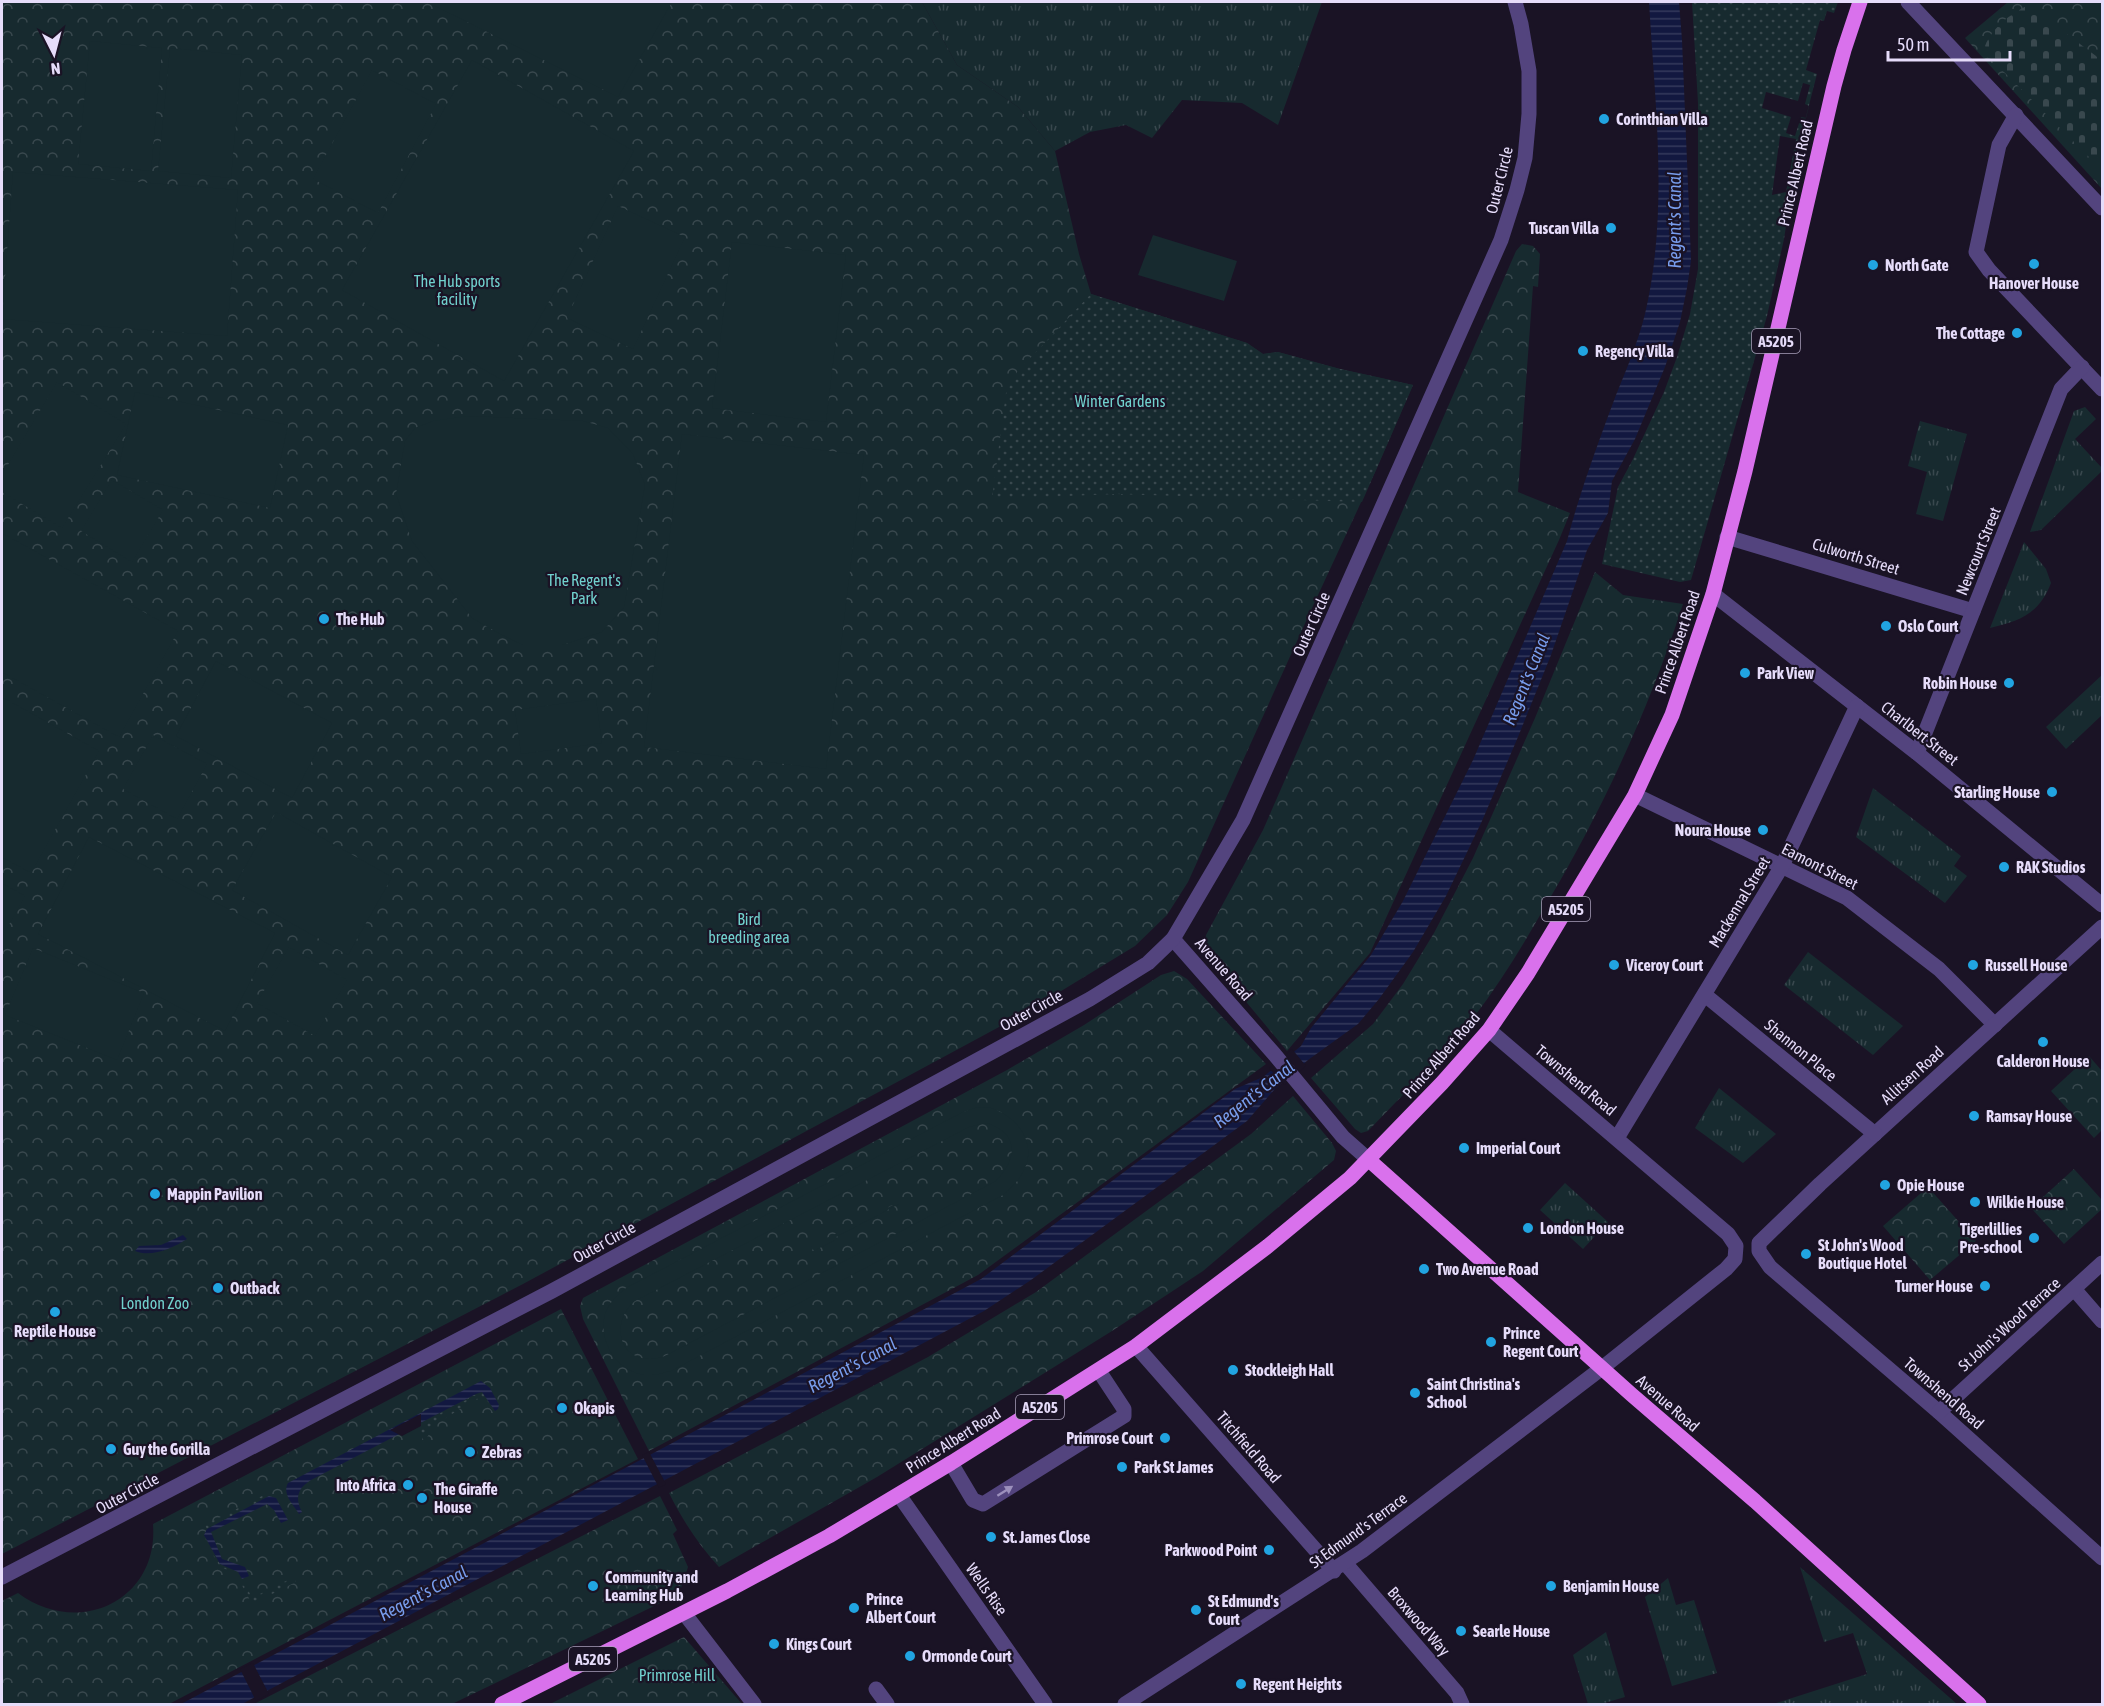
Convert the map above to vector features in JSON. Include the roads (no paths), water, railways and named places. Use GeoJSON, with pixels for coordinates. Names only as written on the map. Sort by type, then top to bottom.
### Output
{"type":"FeatureCollection","features":[{"type":"Feature","properties":{"kind":"main road","name":"Prince Albert Road"},"geometry":{"type":"LineString","coordinates":[[502,1704],[789,1559],[899,1495],[1136,1346],[1268,1246],[1369,1160],[1489,1030],[1528,973],[1635,795],[1672,715],[1713,594],[1745,471],[1834,86],[1860,2]]}},
{"type":"Feature","properties":{"kind":"main road","name":"Avenue Road"},"geometry":{"type":"LineString","coordinates":[[1369,1160],[1763,1508],[1979,1704]]}},
{"type":"Feature","properties":{"kind":"street","name":"Outer Circle"},"geometry":{"type":"LineString","coordinates":[[2,1577],[564,1285],[1090,999],[1148,963],[1173,939],[1243,820],[1451,356],[1508,222],[1525,158],[1529,114],[1529,71],[1515,2]]}},
{"type":"Feature","properties":{"kind":"street"},"geometry":{"type":"LineString","coordinates":[[1908,2],[2103,208]]}},
{"type":"Feature","properties":{"kind":"street"},"geometry":{"type":"LineString","coordinates":[[2016,115],[1999,145],[1976,252],[1989,270],[2092,378]]}},
{"type":"Feature","properties":{"kind":"street","name":"Newcourt Street"},"geometry":{"type":"LineString","coordinates":[[1917,753],[2061,389],[2092,378]]}},
{"type":"Feature","properties":{"kind":"street","name":"Culworth Street"},"geometry":{"type":"LineString","coordinates":[[1727,537],[1973,611]]}},
{"type":"Feature","properties":{"kind":"street","name":"Charlbert Street"},"geometry":{"type":"LineString","coordinates":[[1713,594],[1917,753],[2103,905]]}},
{"type":"Feature","properties":{"kind":"street","name":"Mackennal Street"},"geometry":{"type":"LineString","coordinates":[[1617,1138],[1782,866],[1857,706]]}},
{"type":"Feature","properties":{"kind":"street","name":"Eamont Street"},"geometry":{"type":"LineString","coordinates":[[1635,795],[1847,898],[1939,969],[1995,1024]]}},
{"type":"Feature","properties":{"kind":"street","name":"Allitsen Road"},"geometry":{"type":"LineString","coordinates":[[1762,1257],[1759,1244],[1763,1238],[2103,927]]}},
{"type":"Feature","properties":{"kind":"street","name":"Avenue Road"},"geometry":{"type":"LineString","coordinates":[[1173,939],[1344,1138],[1369,1160]]}},
{"type":"Feature","properties":{"kind":"street","name":"Shannon Place"},"geometry":{"type":"LineString","coordinates":[[1705,995],[1875,1134]]}},
{"type":"Feature","properties":{"kind":"street","name":"Townshend Road"},"geometry":{"type":"LineString","coordinates":[[1489,1030],[1731,1236],[1736,1246],[1735,1258],[1731,1264],[1602,1368]]}},
{"type":"Feature","properties":{"kind":"street","name":"Townshend Road"},"geometry":{"type":"LineString","coordinates":[[1762,1257],[1770,1267],[1939,1412],[2103,1558]]}},
{"type":"Feature","properties":{"kind":"street","name":"St John's Wood Terrace"},"geometry":{"type":"LineString","coordinates":[[1939,1412],[2103,1263]]}},
{"type":"Feature","properties":{"kind":"street"},"geometry":{"type":"LineString","coordinates":[[2074,1290],[2103,1321]]}},
{"type":"Feature","properties":{"kind":"street","name":"Titchfield Road"},"geometry":{"type":"LineString","coordinates":[[1136,1346],[1340,1567]]}},
{"type":"Feature","properties":{"kind":"street","name":"St Edmund's Terrace"},"geometry":{"type":"LineString","coordinates":[[1125,1704],[1340,1567],[1602,1368]]}},
{"type":"Feature","properties":{"kind":"street"},"geometry":{"type":"LineString","coordinates":[[951,1463],[973,1500],[983,1504],[1124,1416],[1124,1409],[1099,1371]]}},
{"type":"Feature","properties":{"kind":"street","name":"Wells Rise"},"geometry":{"type":"LineString","coordinates":[[899,1495],[1045,1704]]}},
{"type":"Feature","properties":{"kind":"street","name":"Broxwood Way"},"geometry":{"type":"LineString","coordinates":[[1340,1567],[1457,1693],[1462,1704]]}},
{"type":"Feature","properties":{"kind":"street"},"geometry":{"type":"LineString","coordinates":[[684,1613],[754,1704]]}},
{"type":"Feature","properties":{"kind":"street"},"geometry":{"type":"LineString","coordinates":[[876,1689],[887,1704]]}},
{"type":"Feature","properties":{"kind":"water","name":"Regent's Canal"},"geometry":{"type":"Polygon","coordinates":[[[1649,2],[1679,2],[1691,261],[1680,322],[1665,367],[1635,439],[1612,481],[1608,513],[1587,550],[1551,655],[1482,821],[1446,896],[1413,952],[1358,1024],[1308,1060],[1274,1090],[1247,1121],[1031,1280],[984,1311],[242,1704],[181,1704],[981,1279],[1235,1089],[1263,1077],[1301,1046],[1311,1028],[1371,955],[1403,901],[1473,760],[1567,541],[1590,467],[1639,335],[1645,314],[1657,237],[1657,119],[1649,2]]]}},
{"type":"Feature","properties":{"kind":"water"},"geometry":{"type":"Polygon","coordinates":[[[183,1235],[187,1239],[162,1251],[141,1253],[135,1251],[139,1246],[161,1245],[183,1235]]]}},
{"type":"Feature","properties":{"kind":"water"},"geometry":{"type":"Polygon","coordinates":[[[481,1381],[490,1388],[499,1405],[495,1411],[482,1392],[476,1394],[311,1480],[300,1490],[298,1502],[302,1512],[299,1514],[291,1503],[286,1491],[288,1483],[481,1381]]]}},
{"type":"Feature","properties":{"kind":"water"},"geometry":{"type":"Polygon","coordinates":[[[269,1496],[276,1498],[288,1520],[281,1523],[274,1510],[267,1504],[211,1532],[222,1559],[245,1567],[249,1576],[242,1579],[238,1572],[220,1564],[204,1535],[207,1529],[269,1496]]]}},
{"type":"Feature","properties":{"kind":"place","name":"Corinthian Villa"},"geometry":{"type":"Point","coordinates":[1604,119]}},
{"type":"Feature","properties":{"kind":"place","name":"Tuscan Villa"},"geometry":{"type":"Point","coordinates":[1611,228]}},
{"type":"Feature","properties":{"kind":"place","name":"Hanover House"},"geometry":{"type":"Point","coordinates":[2034,264]}},
{"type":"Feature","properties":{"kind":"place","name":"North Gate"},"geometry":{"type":"Point","coordinates":[1873,265]}},
{"type":"Feature","properties":{"kind":"place","name":"The Cottage"},"geometry":{"type":"Point","coordinates":[2017,333]}},
{"type":"Feature","properties":{"kind":"place","name":"Regency Villa"},"geometry":{"type":"Point","coordinates":[1583,351]}},
{"type":"Feature","properties":{"kind":"place","name":"The Hub"},"geometry":{"type":"Point","coordinates":[324,619]}},
{"type":"Feature","properties":{"kind":"place","name":"Oslo Court"},"geometry":{"type":"Point","coordinates":[1886,626]}},
{"type":"Feature","properties":{"kind":"place","name":"Park View"},"geometry":{"type":"Point","coordinates":[1745,673]}},
{"type":"Feature","properties":{"kind":"place","name":"Robin House"},"geometry":{"type":"Point","coordinates":[2009,683]}},
{"type":"Feature","properties":{"kind":"place","name":"Starling House"},"geometry":{"type":"Point","coordinates":[2052,792]}},
{"type":"Feature","properties":{"kind":"place","name":"Noura House"},"geometry":{"type":"Point","coordinates":[1763,830]}},
{"type":"Feature","properties":{"kind":"place","name":"RAK Studios"},"geometry":{"type":"Point","coordinates":[2004,867]}},
{"type":"Feature","properties":{"kind":"place","name":"Viceroy Court"},"geometry":{"type":"Point","coordinates":[1614,965]}},
{"type":"Feature","properties":{"kind":"place","name":"Russell House"},"geometry":{"type":"Point","coordinates":[1973,965]}},
{"type":"Feature","properties":{"kind":"place","name":"Calderon House"},"geometry":{"type":"Point","coordinates":[2043,1042]}},
{"type":"Feature","properties":{"kind":"place","name":"Ramsay House"},"geometry":{"type":"Point","coordinates":[1974,1116]}},
{"type":"Feature","properties":{"kind":"place","name":"Imperial Court"},"geometry":{"type":"Point","coordinates":[1464,1148]}},
{"type":"Feature","properties":{"kind":"place","name":"Opie House"},"geometry":{"type":"Point","coordinates":[1885,1185]}},
{"type":"Feature","properties":{"kind":"place","name":"Mappin Pavilion"},"geometry":{"type":"Point","coordinates":[155,1194]}},
{"type":"Feature","properties":{"kind":"place","name":"Wilkie House"},"geometry":{"type":"Point","coordinates":[1975,1202]}},
{"type":"Feature","properties":{"kind":"place","name":"London House"},"geometry":{"type":"Point","coordinates":[1528,1228]}},
{"type":"Feature","properties":{"kind":"place","name":"Tigerlillies Pre-school"},"geometry":{"type":"Point","coordinates":[2034,1238]}},
{"type":"Feature","properties":{"kind":"place","name":"St John's Wood Boutique Hotel"},"geometry":{"type":"Point","coordinates":[1806,1254]}},
{"type":"Feature","properties":{"kind":"place","name":"Two Avenue Road"},"geometry":{"type":"Point","coordinates":[1424,1269]}},
{"type":"Feature","properties":{"kind":"place","name":"Turner House"},"geometry":{"type":"Point","coordinates":[1985,1286]}},
{"type":"Feature","properties":{"kind":"place","name":"Outback"},"geometry":{"type":"Point","coordinates":[218,1288]}},
{"type":"Feature","properties":{"kind":"place","name":"Reptile House"},"geometry":{"type":"Point","coordinates":[55,1312]}},
{"type":"Feature","properties":{"kind":"place","name":"Prince Regent Court"},"geometry":{"type":"Point","coordinates":[1491,1342]}},
{"type":"Feature","properties":{"kind":"place","name":"Stockleigh Hall"},"geometry":{"type":"Point","coordinates":[1233,1370]}},
{"type":"Feature","properties":{"kind":"place","name":"Saint Christina's School"},"geometry":{"type":"Point","coordinates":[1415,1393]}},
{"type":"Feature","properties":{"kind":"place","name":"Okapis"},"geometry":{"type":"Point","coordinates":[562,1408]}},
{"type":"Feature","properties":{"kind":"place","name":"Primrose Court"},"geometry":{"type":"Point","coordinates":[1165,1438]}},
{"type":"Feature","properties":{"kind":"place","name":"Guy the Gorilla"},"geometry":{"type":"Point","coordinates":[111,1449]}},
{"type":"Feature","properties":{"kind":"place","name":"Zebras"},"geometry":{"type":"Point","coordinates":[470,1452]}},
{"type":"Feature","properties":{"kind":"place","name":"Park St James"},"geometry":{"type":"Point","coordinates":[1122,1467]}},
{"type":"Feature","properties":{"kind":"place","name":"Into Africa"},"geometry":{"type":"Point","coordinates":[408,1485]}},
{"type":"Feature","properties":{"kind":"place","name":"The Giraffe House"},"geometry":{"type":"Point","coordinates":[422,1498]}},
{"type":"Feature","properties":{"kind":"place","name":"St. James Close"},"geometry":{"type":"Point","coordinates":[991,1537]}},
{"type":"Feature","properties":{"kind":"place","name":"Parkwood Point"},"geometry":{"type":"Point","coordinates":[1269,1550]}},
{"type":"Feature","properties":{"kind":"place","name":"Community and Learning Hub"},"geometry":{"type":"Point","coordinates":[593,1586]}},
{"type":"Feature","properties":{"kind":"place","name":"Benjamin House"},"geometry":{"type":"Point","coordinates":[1551,1586]}},
{"type":"Feature","properties":{"kind":"place","name":"Prince Albert Court"},"geometry":{"type":"Point","coordinates":[854,1608]}},
{"type":"Feature","properties":{"kind":"place","name":"St Edmund's Court"},"geometry":{"type":"Point","coordinates":[1196,1610]}},
{"type":"Feature","properties":{"kind":"place","name":"Searle House"},"geometry":{"type":"Point","coordinates":[1461,1631]}},
{"type":"Feature","properties":{"kind":"place","name":"Kings Court"},"geometry":{"type":"Point","coordinates":[774,1644]}},
{"type":"Feature","properties":{"kind":"place","name":"Ormonde Court"},"geometry":{"type":"Point","coordinates":[910,1656]}},
{"type":"Feature","properties":{"kind":"place","name":"Regent Heights"},"geometry":{"type":"Point","coordinates":[1241,1684]}},
{"type":"Feature","properties":{"kind":"park label","name":"The Hub sports facility"},"geometry":{"type":"Point","coordinates":[457,290]}},
{"type":"Feature","properties":{"kind":"park label","name":"Winter Gardens"},"geometry":{"type":"Point","coordinates":[1120,401]}},
{"type":"Feature","properties":{"kind":"park label","name":"The Regent's Park"},"geometry":{"type":"Point","coordinates":[584,589]}},
{"type":"Feature","properties":{"kind":"park label","name":"Bird breeding area"},"geometry":{"type":"Point","coordinates":[749,928]}},
{"type":"Feature","properties":{"kind":"park label","name":"London Zoo"},"geometry":{"type":"Point","coordinates":[155,1303]}},
{"type":"Feature","properties":{"kind":"park label","name":"Primrose Hill"},"geometry":{"type":"Point","coordinates":[677,1675]}}]}
